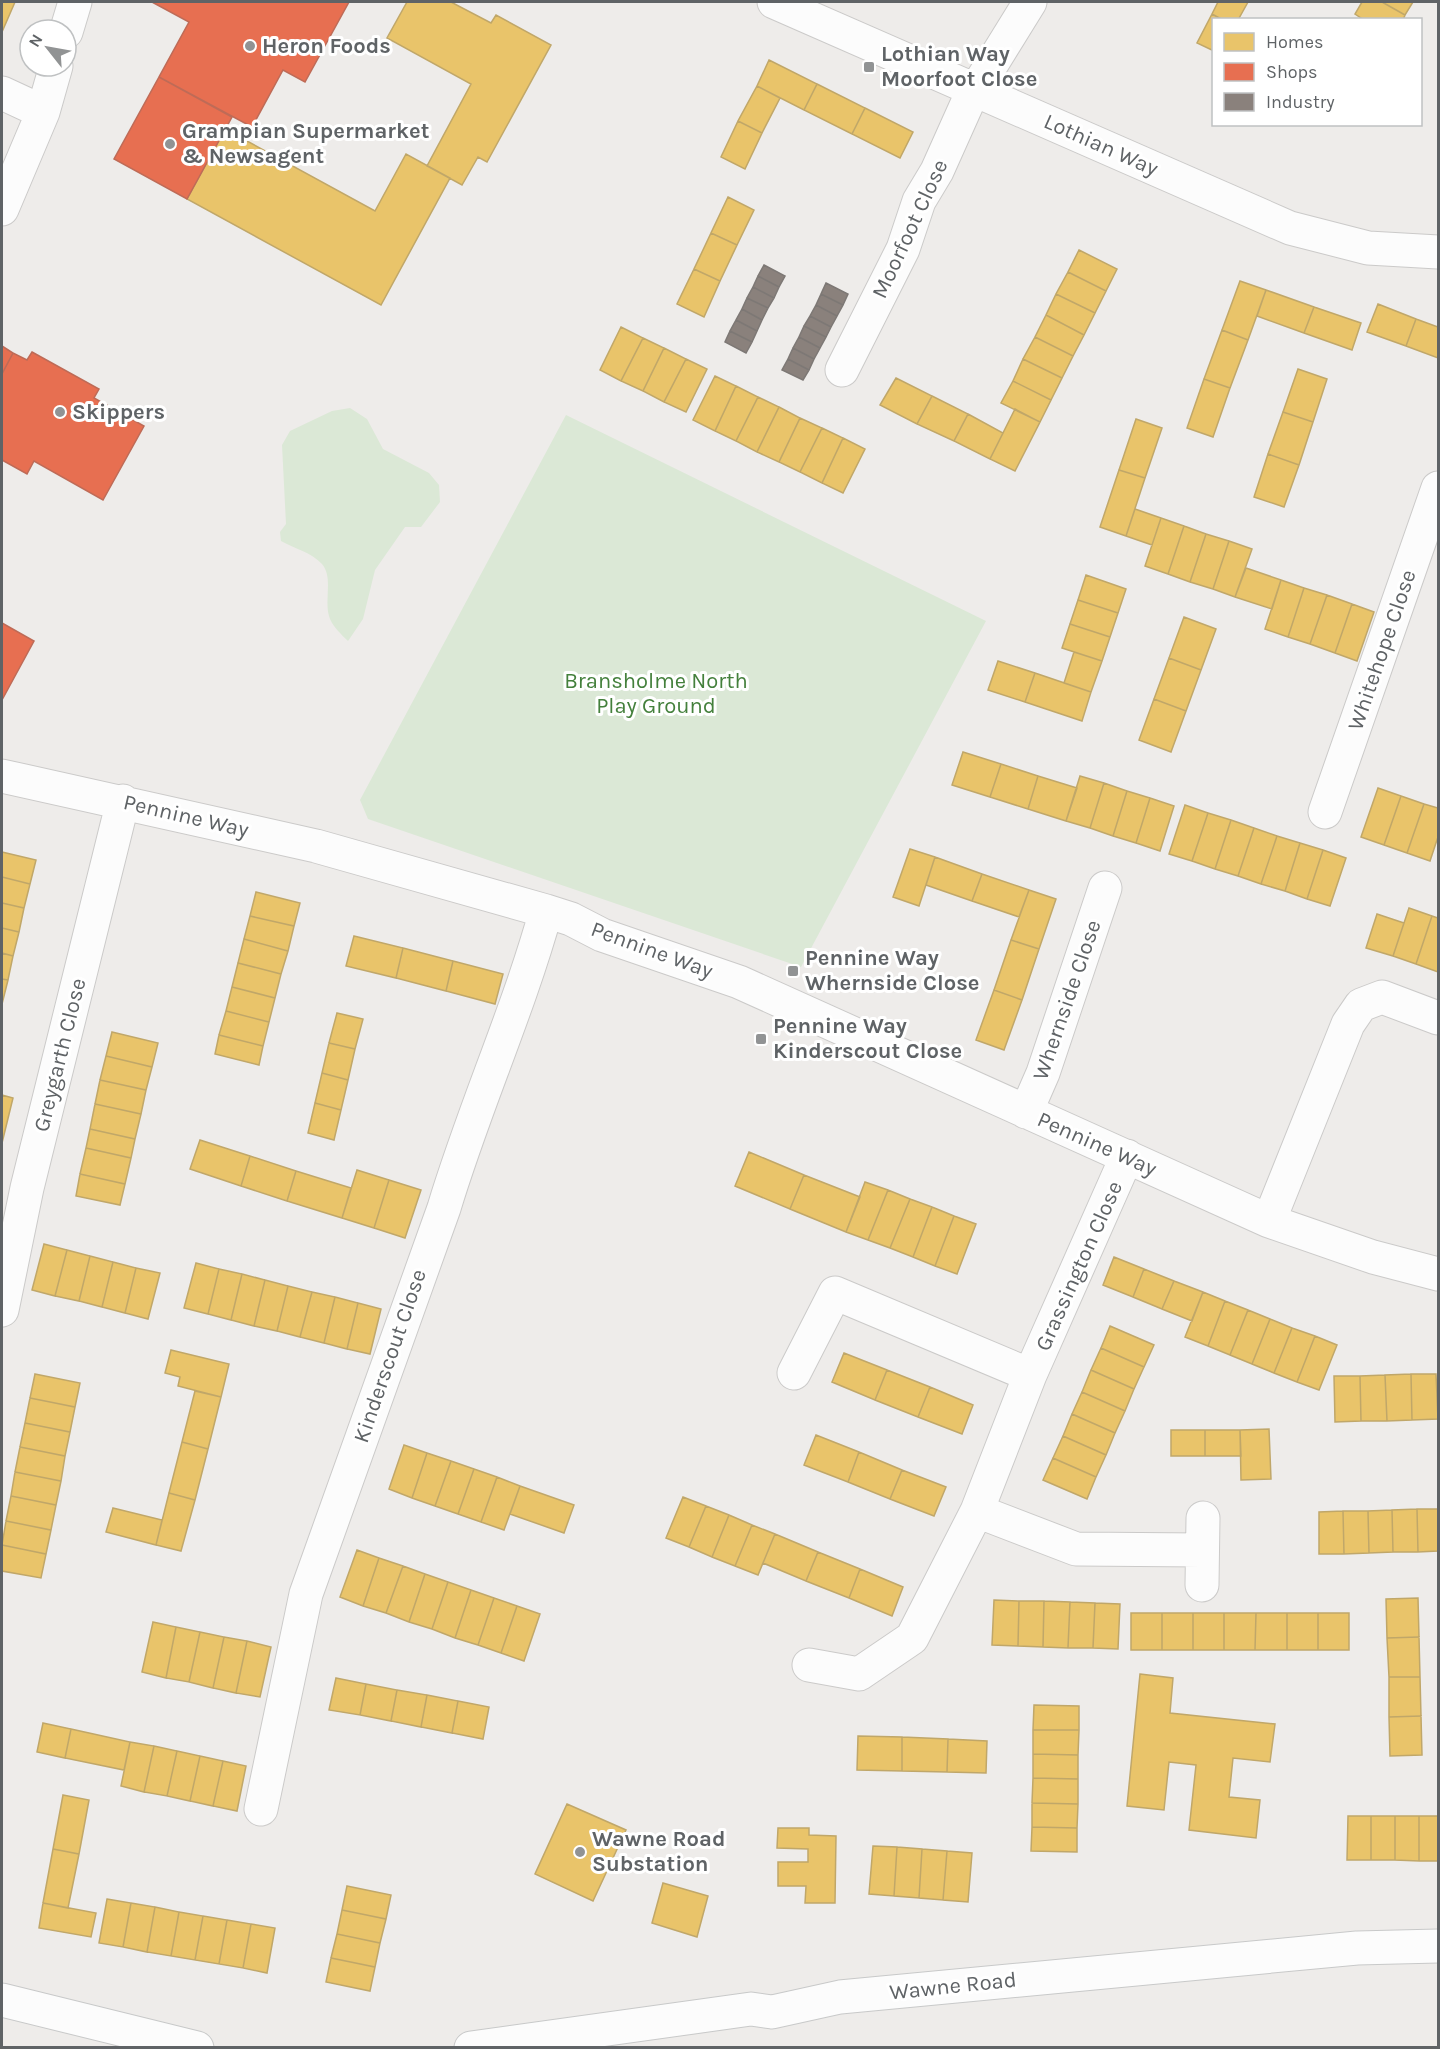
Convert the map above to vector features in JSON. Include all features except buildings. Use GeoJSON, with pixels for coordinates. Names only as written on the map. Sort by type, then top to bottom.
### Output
{"type":"FeatureCollection","features":[{"type":"Feature","properties":{"kind":"street"},"geometry":{"type":"LineString","coordinates":[[70,18],[75,2]]}},
{"type":"Feature","properties":{"kind":"street","name":"Lothian Way"},"geometry":{"type":"LineString","coordinates":[[774,2],[978,89],[1290,228],[1368,248],[1438,252]]}},
{"type":"Feature","properties":{"kind":"street","name":"Moorfoot Close"},"geometry":{"type":"LineString","coordinates":[[842,370],[903,249],[919,201],[937,171],[968,104],[1030,2]]}},
{"type":"Feature","properties":{"kind":"street"},"geometry":{"type":"LineString","coordinates":[[2,208],[43,112],[53,78]]}},
{"type":"Feature","properties":{"kind":"street"},"geometry":{"type":"LineString","coordinates":[[2,93],[43,112]]}},
{"type":"Feature","properties":{"kind":"street","name":"Whitehope Close"},"geometry":{"type":"LineString","coordinates":[[1325,812],[1438,488]]}},
{"type":"Feature","properties":{"kind":"street","name":"Pennine Way"},"geometry":{"type":"LineString","coordinates":[[2,776],[123,801],[334,851],[546,910],[571,919],[602,935],[739,982],[890,1048],[1269,1221],[1373,1257],[1438,1274]]}},
{"type":"Feature","properties":{"kind":"street","name":"Greygarth Close"},"geometry":{"type":"LineString","coordinates":[[2,1310],[27,1188],[123,801]]}},
{"type":"Feature","properties":{"kind":"street","name":"Whernside Close"},"geometry":{"type":"LineString","coordinates":[[1026,1112],[1043,1073],[1105,888]]}},
{"type":"Feature","properties":{"kind":"street","name":"Kinderscout Close"},"geometry":{"type":"LineString","coordinates":[[261,1809],[306,1594],[444,1208],[457,1164],[534,954],[546,910]]}},
{"type":"Feature","properties":{"kind":"street"},"geometry":{"type":"LineString","coordinates":[[1269,1221],[1348,1024],[1361,1005],[1382,997],[1438,1018]]}},
{"type":"Feature","properties":{"kind":"street","name":"Grassington Close"},"geometry":{"type":"LineString","coordinates":[[809,1665],[859,1674],[912,1638],[977,1511],[1030,1375],[1126,1156]]}},
{"type":"Feature","properties":{"kind":"street","name":"Grassington Close"},"geometry":{"type":"LineString","coordinates":[[794,1373],[835,1293],[1030,1375]]}},
{"type":"Feature","properties":{"kind":"street"},"geometry":{"type":"LineString","coordinates":[[977,1511],[1076,1549],[1202,1550]]}},
{"type":"Feature","properties":{"kind":"street"},"geometry":{"type":"LineString","coordinates":[[1202,1585],[1203,1518]]}},
{"type":"Feature","properties":{"kind":"street","name":"Wawne Road"},"geometry":{"type":"LineString","coordinates":[[471,2048],[751,2009],[772,2012],[840,1997],[1357,1948],[1438,1946]]}},
{"type":"Feature","properties":{"kind":"street"},"geometry":{"type":"LineString","coordinates":[[2,2000],[197,2048]]}},
{"type":"Feature","properties":{"kind":"green space"},"geometry":{"type":"Polygon","coordinates":[[[350,408],[367,419],[383,449],[429,473],[439,485],[440,502],[421,527],[405,527],[375,570],[363,619],[348,641],[330,619],[327,605],[326,570],[318,560],[281,541],[280,532],[286,524],[282,445],[290,431],[332,411],[350,408]]]}},
{"type":"Feature","properties":{"kind":"green space","name":"Bransholme North Play Ground"},"geometry":{"type":"Polygon","coordinates":[[[566,415],[986,621],[801,967],[368,819],[360,800],[566,415]]]}},
{"type":"Feature","properties":{"kind":"place","name":"Heron Foods"},"geometry":{"type":"Point","coordinates":[250,46]}},
{"type":"Feature","properties":{"kind":"place","name":"Lothian Way Moorfoot Close"},"geometry":{"type":"Point","coordinates":[869,67]}},
{"type":"Feature","properties":{"kind":"place","name":"Grampian Supermarket & Newsagent"},"geometry":{"type":"Point","coordinates":[170,144]}},
{"type":"Feature","properties":{"kind":"place","name":"Skippers"},"geometry":{"type":"Point","coordinates":[60,412]}},
{"type":"Feature","properties":{"kind":"place","name":"Pennine Way Whernside Close"},"geometry":{"type":"Point","coordinates":[793,971]}},
{"type":"Feature","properties":{"kind":"place","name":"Pennine Way Kinderscout Close"},"geometry":{"type":"Point","coordinates":[761,1039]}},
{"type":"Feature","properties":{"kind":"place","name":"Wawne Road Substation"},"geometry":{"type":"Point","coordinates":[580,1852]}}]}
